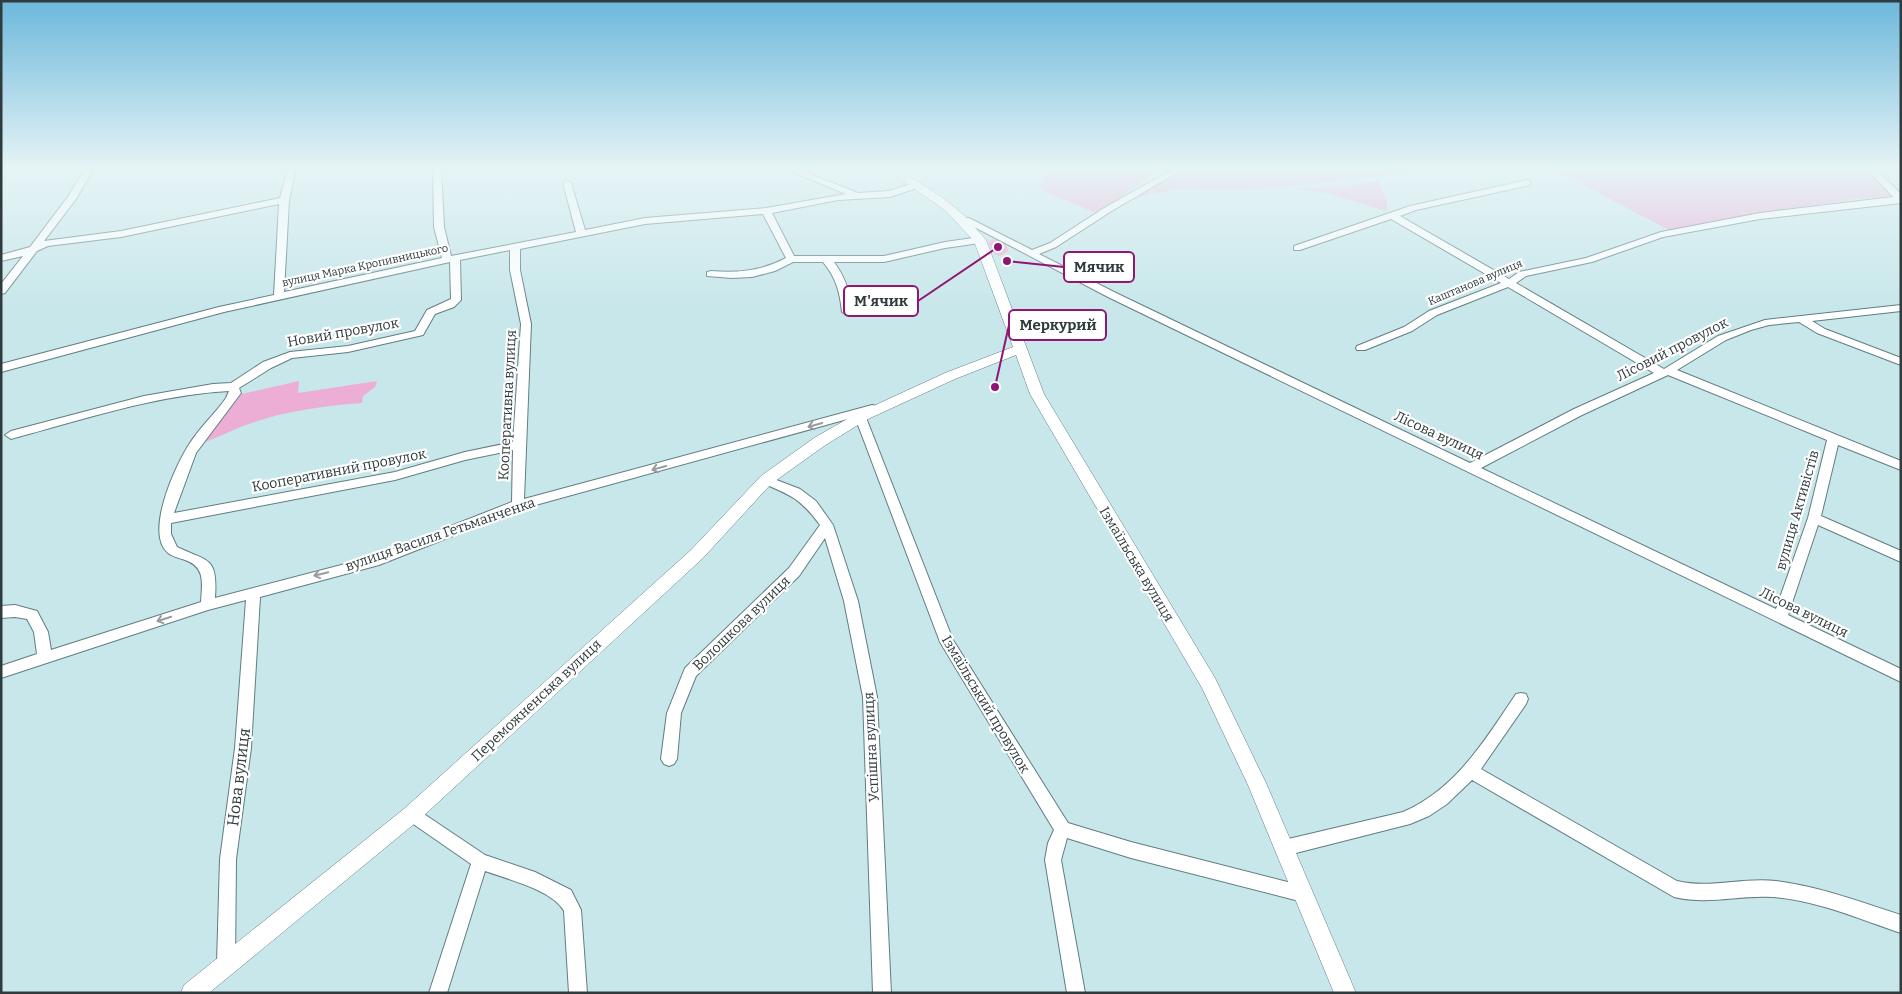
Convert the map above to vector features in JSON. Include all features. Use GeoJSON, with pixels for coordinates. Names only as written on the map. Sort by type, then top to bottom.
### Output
{"type":"FeatureCollection","features":[{"type":"Feature","properties":{"kind":"main road","name":"Ізмаїльська вулиця"},"geometry":{"type":"LineString","coordinates":[[958,214],[966,220],[980,240],[1037,394],[1209,682],[1233,729],[1344,993]]}},
{"type":"Feature","properties":{"kind":"main road","name":"вулиця Василя Гетьманченка"},"geometry":{"type":"LineString","coordinates":[[879,407],[1020,349]]}},
{"type":"Feature","properties":{"kind":"main road","name":"Переможненська вулиця"},"geometry":{"type":"LineString","coordinates":[[192,993],[226,963],[412,814],[697,554],[766,480],[819,442],[879,407]]}},
{"type":"Feature","properties":{"kind":"street"},"geometry":{"type":"LineString","coordinates":[[1,291],[58,214]]}},
{"type":"Feature","properties":{"kind":"street"},"geometry":{"type":"LineString","coordinates":[[1,258],[34,249],[46,243],[121,234],[215,214]]}},
{"type":"Feature","properties":{"kind":"street"},"geometry":{"type":"LineString","coordinates":[[279,296],[283,214]]}},
{"type":"Feature","properties":{"kind":"street"},"geometry":{"type":"LineString","coordinates":[[439,214],[440,227],[451,259]]}},
{"type":"Feature","properties":{"kind":"street"},"geometry":{"type":"LineString","coordinates":[[576,214],[581,234]]}},
{"type":"Feature","properties":{"kind":"street","name":"вулиця Марка Кропивницького"},"geometry":{"type":"LineString","coordinates":[[1,368],[279,296],[451,259],[581,234],[674,217],[714,214]]}},
{"type":"Feature","properties":{"kind":"street"},"geometry":{"type":"LineString","coordinates":[[768,214],[791,259]]}},
{"type":"Feature","properties":{"kind":"street"},"geometry":{"type":"LineString","coordinates":[[1032,253],[1053,245],[1100,214]]}},
{"type":"Feature","properties":{"kind":"street","name":"Каштанова вулиця"},"geometry":{"type":"LineString","coordinates":[[1361,348],[1408,329],[1433,313],[1509,283],[1523,274],[1590,260],[1661,235],[1774,214]]}},
{"type":"Feature","properties":{"kind":"street"},"geometry":{"type":"LineString","coordinates":[[1297,248],[1392,215]]}},
{"type":"Feature","properties":{"kind":"street","name":"вулиця Активістів"},"geometry":{"type":"LineString","coordinates":[[1392,215],[1666,372],[1901,466]]}},
{"type":"Feature","properties":{"kind":"street","name":"Лісова вулиця"},"geometry":{"type":"LineString","coordinates":[[966,220],[1235,355],[1472,467],[1901,676]]}},
{"type":"Feature","properties":{"kind":"street"},"geometry":{"type":"LineString","coordinates":[[711,274],[744,275],[761,273],[791,259],[884,259],[945,245],[980,240]]}},
{"type":"Feature","properties":{"kind":"street","name":"Кооперативна вулиця"},"geometry":{"type":"LineString","coordinates":[[514,248],[515,270],[526,324],[518,445],[518,505]]}},
{"type":"Feature","properties":{"kind":"street","name":"Новий провулок"},"geometry":{"type":"LineString","coordinates":[[11,435],[144,400],[213,388],[233,387],[267,365],[290,355],[348,349],[419,333],[431,312],[450,305],[456,300],[451,259]]}},
{"type":"Feature","properties":{"kind":"street"},"geometry":{"type":"LineString","coordinates":[[826,259],[842,279],[847,312]]}},
{"type":"Feature","properties":{"kind":"street","name":"Лісовий провулок"},"geometry":{"type":"LineString","coordinates":[[1472,467],[1578,412],[1666,372],[1722,338],[1769,322],[1901,308]]}},
{"type":"Feature","properties":{"kind":"street"},"geometry":{"type":"LineString","coordinates":[[1800,318],[1821,331],[1901,362]]}},
{"type":"Feature","properties":{"kind":"street"},"geometry":{"type":"LineString","coordinates":[[208,605],[209,578],[206,568],[200,562],[172,550],[166,543],[165,519],[190,453],[201,436],[230,401],[235,393],[233,387]]}},
{"type":"Feature","properties":{"kind":"street","name":"вулиця Василя Гетьманченка"},"geometry":{"type":"LineString","coordinates":[[1,672],[208,605],[374,561],[518,505],[879,407]]}},
{"type":"Feature","properties":{"kind":"street","name":"Ізмаїльський провулок"},"geometry":{"type":"LineString","coordinates":[[861,416],[947,642],[1063,829]]}},
{"type":"Feature","properties":{"kind":"street","name":"вулиця Активістів"},"geometry":{"type":"LineString","coordinates":[[1780,618],[1814,518],[1833,440]]}},
{"type":"Feature","properties":{"kind":"street","name":"Кооперативний провулок"},"geometry":{"type":"LineString","coordinates":[[165,519],[395,476],[465,456],[518,445]]}},
{"type":"Feature","properties":{"kind":"street","name":"Успішна вулиця"},"geometry":{"type":"LineString","coordinates":[[766,480],[796,492],[812,504],[827,525],[851,601],[870,697],[882,993]]}},
{"type":"Feature","properties":{"kind":"street"},"geometry":{"type":"LineString","coordinates":[[1814,518],[1901,557]]}},
{"type":"Feature","properties":{"kind":"street","name":"Волошкова вулиця"},"geometry":{"type":"LineString","coordinates":[[669,759],[674,713],[690,672],[794,572],[827,525]]}},
{"type":"Feature","properties":{"kind":"street","name":"Нова вулиця"},"geometry":{"type":"LineString","coordinates":[[226,963],[228,859],[243,748],[254,592]]}},
{"type":"Feature","properties":{"kind":"street"},"geometry":{"type":"LineString","coordinates":[[1,612],[32,615],[41,632],[45,657]]}},
{"type":"Feature","properties":{"kind":"street"},"geometry":{"type":"LineString","coordinates":[[1284,848],[1423,813],[1439,803],[1472,771],[1521,699]]}},
{"type":"Feature","properties":{"kind":"street"},"geometry":{"type":"LineString","coordinates":[[1472,771],[1674,889],[1691,894],[1709,895],[1757,888],[1776,889],[1830,902],[1901,924]]}},
{"type":"Feature","properties":{"kind":"street"},"geometry":{"type":"LineString","coordinates":[[412,814],[443,838],[480,861],[529,878],[565,896],[572,910],[578,993]]}},
{"type":"Feature","properties":{"kind":"street"},"geometry":{"type":"LineString","coordinates":[[1076,993],[1054,860],[1056,843],[1063,829],[1131,850],[1303,894]]}},
{"type":"Feature","properties":{"kind":"street"},"geometry":{"type":"LineString","coordinates":[[438,993],[480,861]]}},
{"type":"Feature","properties":{"kind":"shaded area"},"geometry":{"type":"Polygon","coordinates":[[[1639,214],[1750,214],[1669,230],[1639,214]]]}},
{"type":"Feature","properties":{"kind":"shaded area"},"geometry":{"type":"Polygon","coordinates":[[[993,239],[1006,244],[1008,251],[1000,256],[994,254],[988,242],[993,239]]]}},
{"type":"Feature","properties":{"kind":"shaded area"},"geometry":{"type":"Polygon","coordinates":[[[299,381],[298,393],[377,381],[375,387],[363,396],[362,403],[309,409],[270,417],[200,444],[242,394],[299,381]]]}},
{"type":"Feature","properties":{"kind":"place","name":"М'ячик"},"geometry":{"type":"Point","coordinates":[998,247]}},
{"type":"Feature","properties":{"kind":"place","name":"Мячик"},"geometry":{"type":"Point","coordinates":[1007,261]}},
{"type":"Feature","properties":{"kind":"place","name":"Меркурий"},"geometry":{"type":"Point","coordinates":[995,387]}}]}
